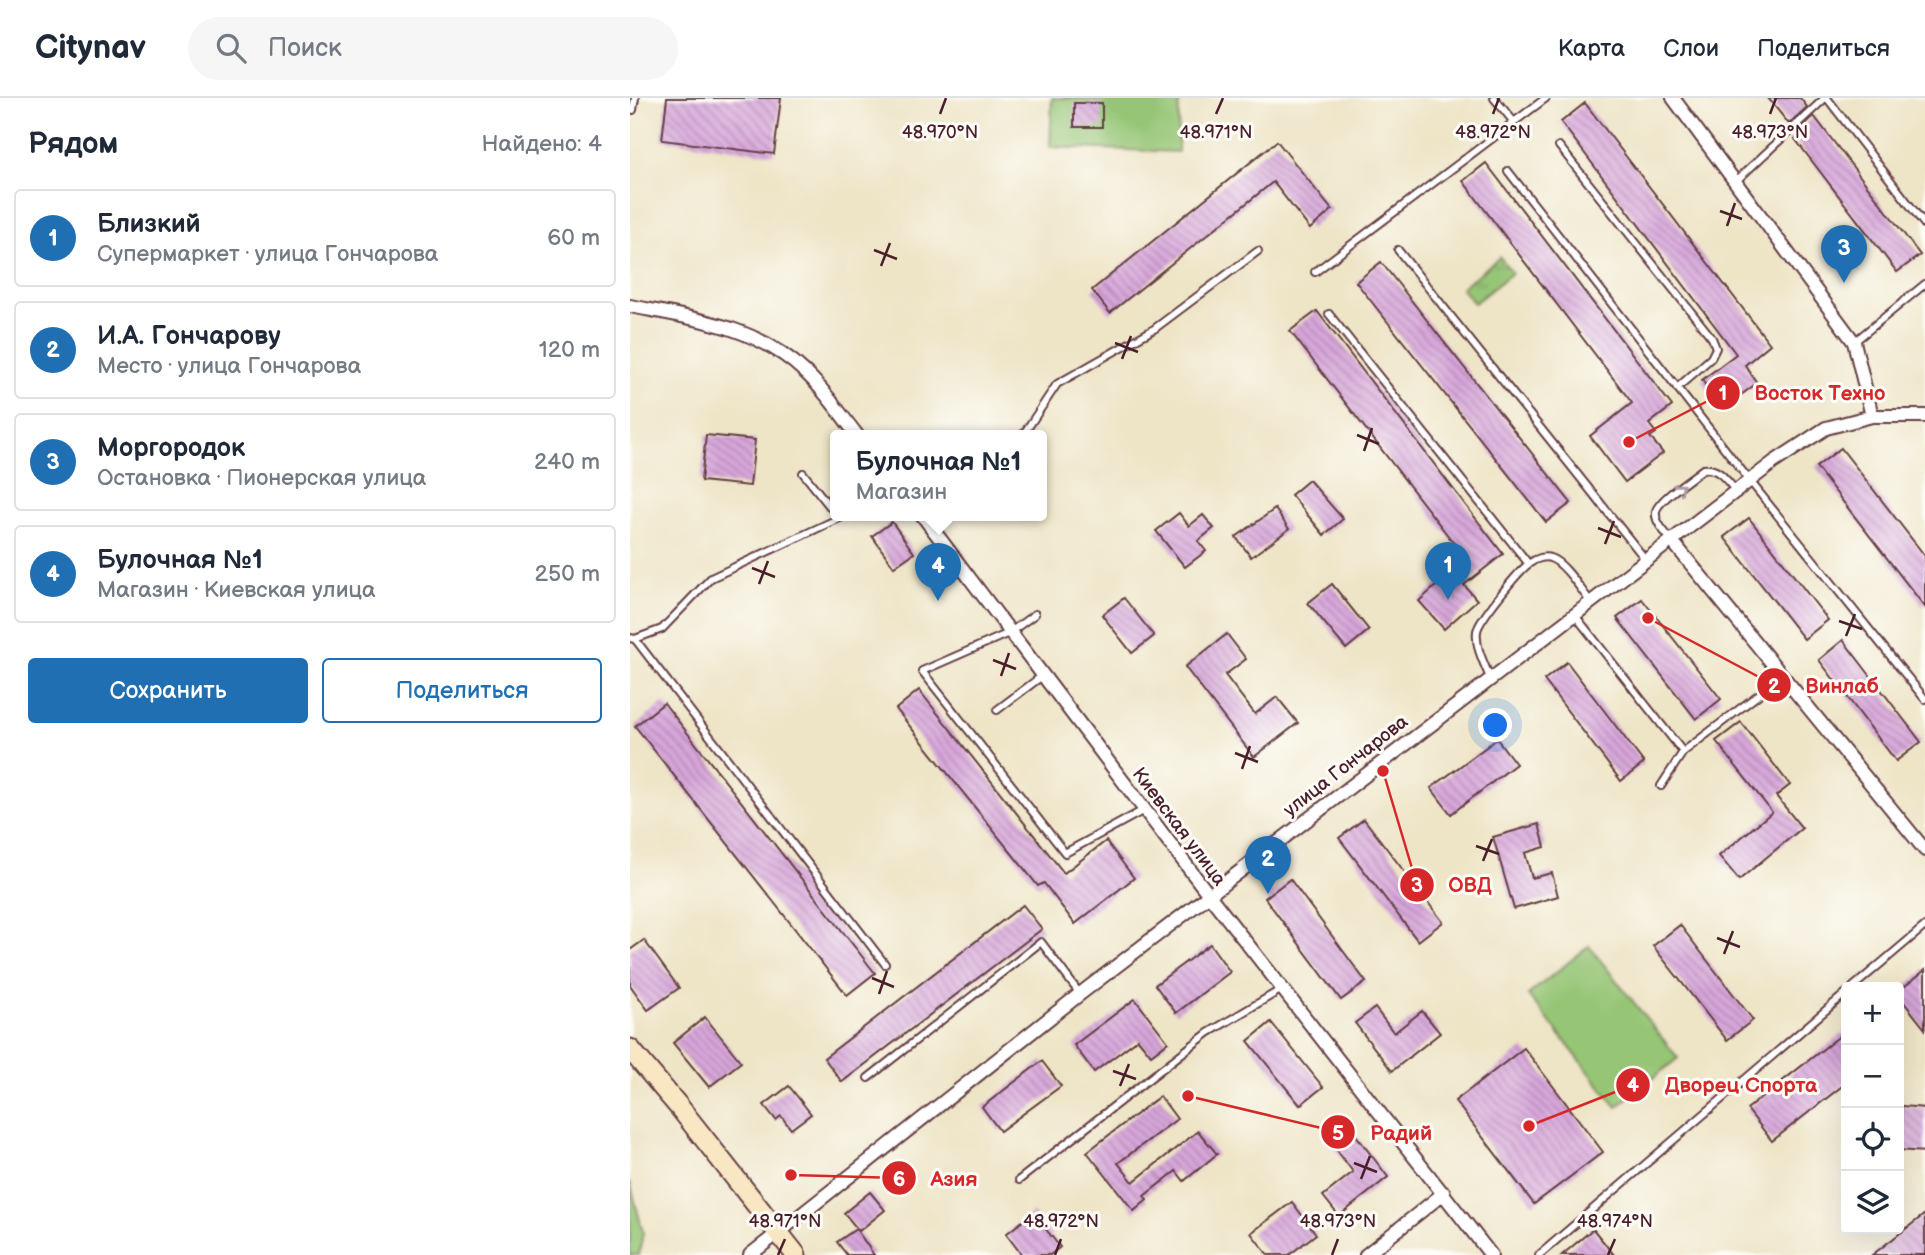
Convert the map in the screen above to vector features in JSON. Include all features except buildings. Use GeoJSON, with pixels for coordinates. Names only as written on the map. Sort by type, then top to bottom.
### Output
{"type":"FeatureCollection","features":[{"type":"Feature","properties":{"kind":"street"},"geometry":{"type":"LineString","coordinates":[[1673,98],[1854,342],[1872,416]]}},
{"type":"Feature","properties":{"kind":"street"},"geometry":{"type":"LineString","coordinates":[[630,306],[719,324],[763,341],[805,371],[853,430]]}},
{"type":"Feature","properties":{"kind":"street","name":"улица Гончарова"},"geometry":{"type":"LineString","coordinates":[[750,1255],[1080,994],[1749,481],[1826,428],[1872,416],[1925,416]]}},
{"type":"Feature","properties":{"kind":"street","name":"Киевская улица"},"geometry":{"type":"LineString","coordinates":[[931,521],[1009,633],[1144,810],[1491,1255]]}},
{"type":"Feature","properties":{"kind":"street"},"geometry":{"type":"LineString","coordinates":[[1672,541],[1925,850]]}},
{"type":"Feature","properties":{"kind":"street"},"geometry":{"type":"LineString","coordinates":[[630,1049],[796,1255]]}},
{"type":"Feature","properties":{"kind":"street"},"geometry":{"type":"LineString","coordinates":[[1366,1255],[1444,1193]]}},
{"type":"Feature","properties":{"kind":"lane"},"geometry":{"type":"LineString","coordinates":[[633,110],[635,98]]}},
{"type":"Feature","properties":{"kind":"lane"},"geometry":{"type":"LineString","coordinates":[[1494,98],[1514,122]]}},
{"type":"Feature","properties":{"kind":"lane"},"geometry":{"type":"LineString","coordinates":[[1315,272],[1546,98]]}},
{"type":"Feature","properties":{"kind":"lane"},"geometry":{"type":"LineString","coordinates":[[1736,181],[1826,98],[1925,225]]}},
{"type":"Feature","properties":{"kind":"lane"},"geometry":{"type":"LineString","coordinates":[[1559,146],[1712,338],[1716,348],[1711,358],[1677,388]]}},
{"type":"Feature","properties":{"kind":"lane"},"geometry":{"type":"LineString","coordinates":[[1508,171],[1749,481],[1925,699]]}},
{"type":"Feature","properties":{"kind":"lane"},"geometry":{"type":"LineString","coordinates":[[1398,250],[1646,560]]}},
{"type":"Feature","properties":{"kind":"lane"},"geometry":{"type":"LineString","coordinates":[[1026,430],[1057,384],[1154,329],[1258,251]]}},
{"type":"Feature","properties":{"kind":"lane"},"geometry":{"type":"LineString","coordinates":[[1854,342],[1925,284]]}},
{"type":"Feature","properties":{"kind":"lane"},"geometry":{"type":"LineString","coordinates":[[1329,314],[1528,564]]}},
{"type":"Feature","properties":{"kind":"lane"},"geometry":{"type":"LineString","coordinates":[[1672,541],[1658,522],[1656,511],[1661,503],[1703,469],[1712,468],[1736,491]]}},
{"type":"Feature","properties":{"kind":"lane"},"geometry":{"type":"LineString","coordinates":[[803,473],[830,504]]}},
{"type":"Feature","properties":{"kind":"lane"},"geometry":{"type":"LineString","coordinates":[[830,519],[711,578],[662,629],[633,638],[885,964]]}},
{"type":"Feature","properties":{"kind":"lane"},"geometry":{"type":"LineString","coordinates":[[1490,678],[1477,643],[1477,628],[1483,617],[1528,564],[1543,557],[1553,558],[1590,601]]}},
{"type":"Feature","properties":{"kind":"lane"},"geometry":{"type":"LineString","coordinates":[[1035,614],[1009,633],[922,671],[1065,853],[1144,810]]}},
{"type":"Feature","properties":{"kind":"lane"},"geometry":{"type":"LineString","coordinates":[[1574,614],[1683,752]]}},
{"type":"Feature","properties":{"kind":"lane"},"geometry":{"type":"LineString","coordinates":[[997,710],[1042,676]]}},
{"type":"Feature","properties":{"kind":"lane"},"geometry":{"type":"LineString","coordinates":[[1661,786],[1683,752],[1783,676]]}},
{"type":"Feature","properties":{"kind":"lane"},"geometry":{"type":"LineString","coordinates":[[1859,982],[1925,926]]}},
{"type":"Feature","properties":{"kind":"lane"},"geometry":{"type":"LineString","coordinates":[[868,1078],[1041,942],[1080,994]]}},
{"type":"Feature","properties":{"kind":"lane"},"geometry":{"type":"LineString","coordinates":[[1019,1180],[1208,1032],[1282,989]]}},
{"type":"Feature","properties":{"kind":"lane"},"geometry":{"type":"LineString","coordinates":[[1539,1255],[1841,997]]}},
{"type":"Feature","properties":{"kind":"green space"},"geometry":{"type":"Polygon","coordinates":[[[1052,98],[1179,98],[1178,152],[1050,147],[1052,98]]]}},
{"type":"Feature","properties":{"kind":"green space"},"geometry":{"type":"Polygon","coordinates":[[[1500,257],[1512,273],[1474,303],[1461,288],[1500,257]]]}},
{"type":"Feature","properties":{"kind":"green space"},"geometry":{"type":"Polygon","coordinates":[[[1589,946],[1678,1058],[1617,1107],[1528,995],[1589,946]]]}},
{"type":"Feature","properties":{"kind":"green space"},"geometry":{"type":"Polygon","coordinates":[[[630,1182],[643,1232],[639,1255],[630,1255],[630,1182]]]}},
{"type":"Feature","properties":{"kind":"place","name":"Моргородок"},"geometry":{"type":"Point","coordinates":[1844,283]}},
{"type":"Feature","properties":{"kind":"place","name":"Восток Техно"},"geometry":{"type":"Point","coordinates":[1629,442]}},
{"type":"Feature","properties":{"kind":"place","name":"Близкий"},"geometry":{"type":"Point","coordinates":[1448,600]}},
{"type":"Feature","properties":{"kind":"place","name":"Булочная №1"},"geometry":{"type":"Point","coordinates":[938,601]}},
{"type":"Feature","properties":{"kind":"place","name":"Винлаб"},"geometry":{"type":"Point","coordinates":[1648,618]}},
{"type":"Feature","properties":{"kind":"place","name":"ОВД"},"geometry":{"type":"Point","coordinates":[1383,771]}},
{"type":"Feature","properties":{"kind":"place","name":"И.А. Гончарову"},"geometry":{"type":"Point","coordinates":[1268,894]}},
{"type":"Feature","properties":{"kind":"place","name":"Радий"},"geometry":{"type":"Point","coordinates":[1188,1096]}},
{"type":"Feature","properties":{"kind":"place","name":"Дворец Спорта"},"geometry":{"type":"Point","coordinates":[1529,1126]}},
{"type":"Feature","properties":{"kind":"place","name":"Азия"},"geometry":{"type":"Point","coordinates":[791,1175]}}]}
